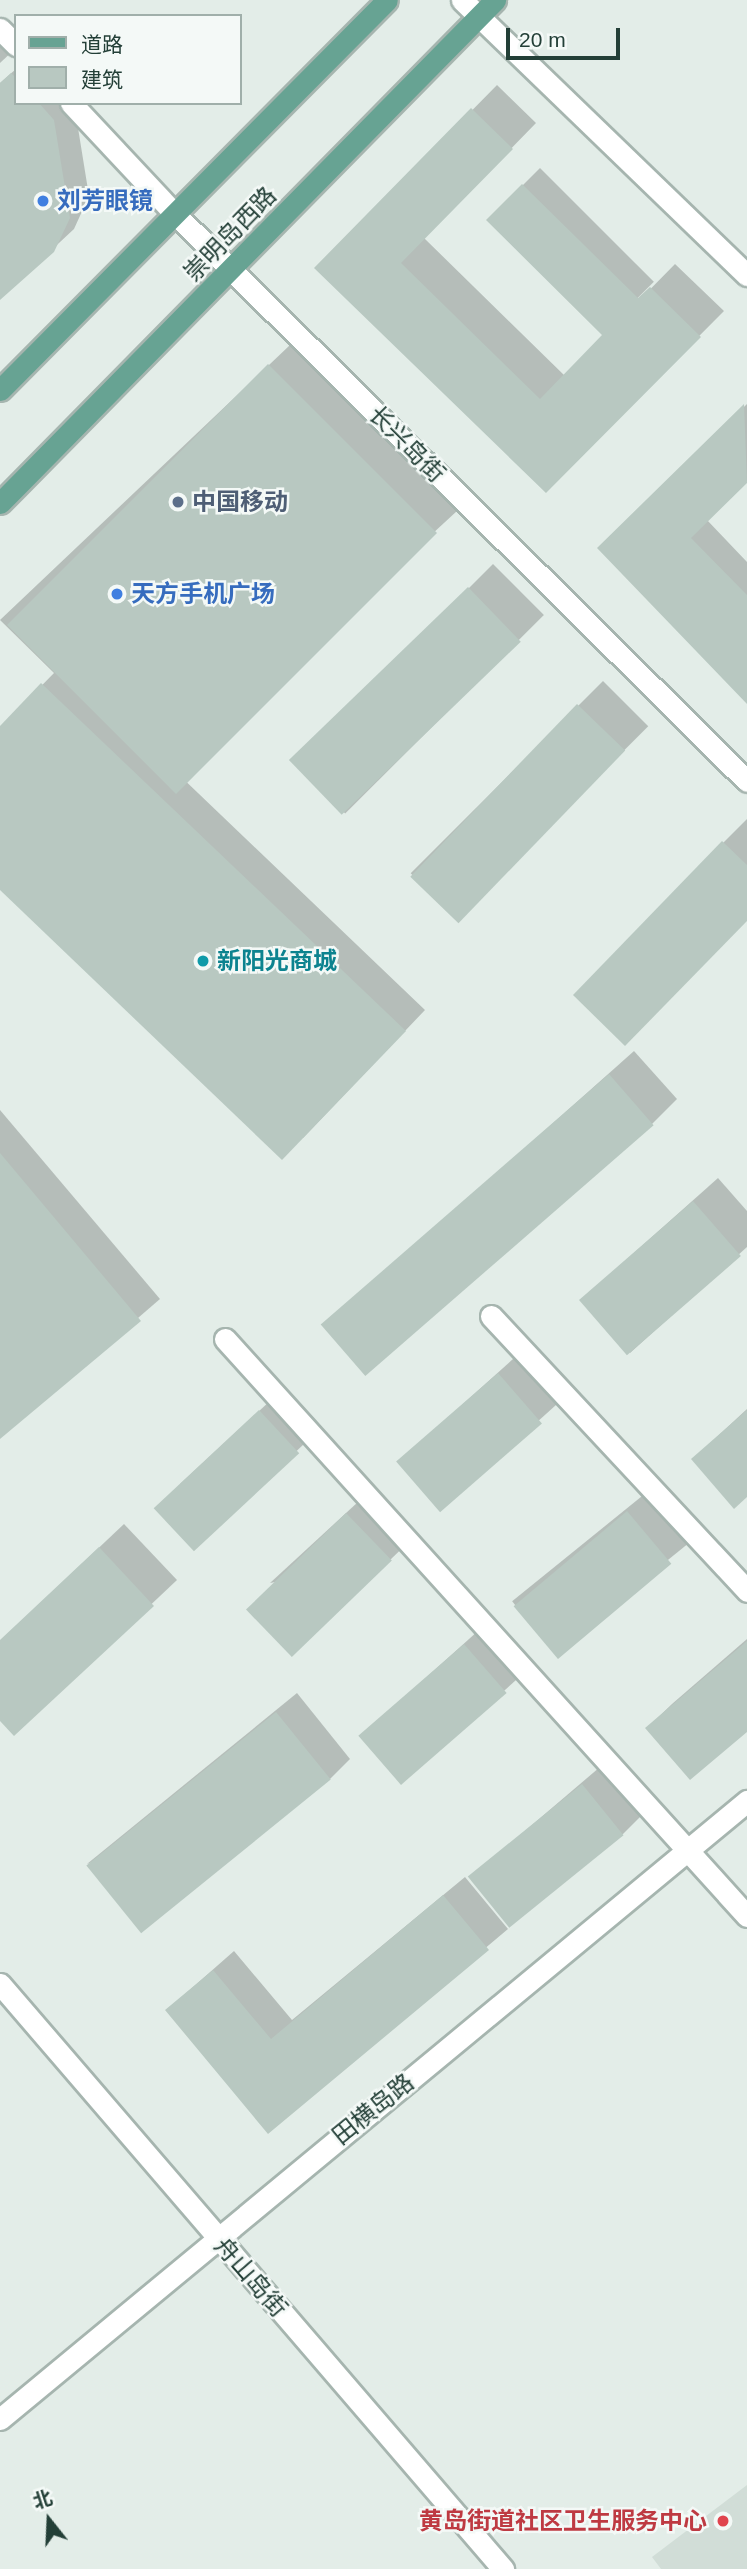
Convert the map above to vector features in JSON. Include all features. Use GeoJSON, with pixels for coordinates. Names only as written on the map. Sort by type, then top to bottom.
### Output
{"type":"FeatureCollection","features":[{"type":"Feature","properties":{"kind":"main road"},"geometry":{"type":"LineString","coordinates":[[0,390],[387,0]]}},
{"type":"Feature","properties":{"kind":"main road","name":"崇明岛西路"},"geometry":{"type":"LineString","coordinates":[[0,503],[495,0]]}},
{"type":"Feature","properties":{"kind":"street"},"geometry":{"type":"LineString","coordinates":[[463,0],[747,275]]}},
{"type":"Feature","properties":{"kind":"street"},"geometry":{"type":"LineString","coordinates":[[0,29],[14,43]]}},
{"type":"Feature","properties":{"kind":"street","name":"长兴岛街"},"geometry":{"type":"LineString","coordinates":[[73,105],[175,214],[747,781]]}},
{"type":"Feature","properties":{"kind":"street"},"geometry":{"type":"LineString","coordinates":[[491,1316],[747,1591]]}},
{"type":"Feature","properties":{"kind":"street"},"geometry":{"type":"LineString","coordinates":[[225,1339],[747,1916]]}},
{"type":"Feature","properties":{"kind":"street","name":"田横岛路"},"geometry":{"type":"LineString","coordinates":[[0,2420],[217,2237],[747,1801]]}},
{"type":"Feature","properties":{"kind":"street","name":"舟山岛街"},"geometry":{"type":"LineString","coordinates":[[0,1984],[503,2569]]}},
{"type":"Feature","properties":{"kind":"shaded area","name":"黄岛街道社区卫生服务中心"},"geometry":{"type":"Polygon","coordinates":[[[747,2485],[747,2569],[661,2569],[652,2557],[747,2485]]]}},
{"type":"Feature","properties":{"kind":"building"},"geometry":{"type":"Polygon","coordinates":[[[11,73],[14,76],[14,105],[41,105],[54,120],[70,218],[54,252],[0,300],[0,83],[11,73]]]}},
{"type":"Feature","properties":{"kind":"building"},"geometry":{"type":"Polygon","coordinates":[[[471,108],[513,149],[401,263],[540,399],[602,335],[486,220],[522,184],[638,298],[650,287],[701,337],[546,493],[314,268],[471,108]]]}},
{"type":"Feature","properties":{"kind":"building"},"geometry":{"type":"Polygon","coordinates":[[[268,364],[437,533],[176,794],[7,625],[268,364]]]}},
{"type":"Feature","properties":{"kind":"building"},"geometry":{"type":"Polygon","coordinates":[[[744,404],[747,483],[691,538],[747,595],[747,704],[597,548],[744,404]]]}},
{"type":"Feature","properties":{"kind":"building"},"geometry":{"type":"Polygon","coordinates":[[[468,587],[521,642],[342,815],[289,760],[468,587]]]}},
{"type":"Feature","properties":{"kind":"building","name":"新阳光商城"},"geometry":{"type":"Polygon","coordinates":[[[41,683],[406,1031],[282,1160],[0,890],[0,726],[41,683]]]}},
{"type":"Feature","properties":{"kind":"building"},"geometry":{"type":"Polygon","coordinates":[[[577,704],[625,751],[458,923],[410,877],[577,704]]]}},
{"type":"Feature","properties":{"kind":"building"},"geometry":{"type":"Polygon","coordinates":[[[722,841],[747,865],[747,921],[625,1046],[573,995],[722,841]]]}},
{"type":"Feature","properties":{"kind":"building"},"geometry":{"type":"Polygon","coordinates":[[[609,1074],[654,1125],[365,1376],[321,1325],[609,1074]]]}},
{"type":"Feature","properties":{"kind":"building"},"geometry":{"type":"Polygon","coordinates":[[[0,1153],[141,1321],[0,1439],[0,1153]]]}},
{"type":"Feature","properties":{"kind":"building"},"geometry":{"type":"Polygon","coordinates":[[[693,1201],[741,1256],[627,1355],[579,1300],[693,1201]]]}},
{"type":"Feature","properties":{"kind":"building"},"geometry":{"type":"Polygon","coordinates":[[[498,1373],[542,1424],[440,1512],[396,1462],[498,1373]]]}},
{"type":"Feature","properties":{"kind":"building"},"geometry":{"type":"Polygon","coordinates":[[[259,1410],[299,1453],[194,1551],[154,1508],[259,1410]]]}},
{"type":"Feature","properties":{"kind":"building"},"geometry":{"type":"Polygon","coordinates":[[[747,1410],[747,1497],[734,1509],[691,1459],[747,1410]]]}},
{"type":"Feature","properties":{"kind":"building"},"geometry":{"type":"Polygon","coordinates":[[[627,1511],[671,1564],[558,1659],[514,1606],[627,1511]]]}},
{"type":"Feature","properties":{"kind":"building"},"geometry":{"type":"Polygon","coordinates":[[[346,1513],[392,1560],[292,1657],[246,1610],[346,1513]]]}},
{"type":"Feature","properties":{"kind":"building"},"geometry":{"type":"Polygon","coordinates":[[[99,1547],[154,1606],[14,1736],[0,1721],[0,1640],[99,1547]]]}},
{"type":"Feature","properties":{"kind":"building"},"geometry":{"type":"Polygon","coordinates":[[[747,1641],[747,1732],[690,1780],[645,1728],[747,1641]]]}},
{"type":"Feature","properties":{"kind":"building"},"geometry":{"type":"Polygon","coordinates":[[[464,1644],[507,1693],[401,1785],[358,1736],[464,1644]]]}},
{"type":"Feature","properties":{"kind":"building"},"geometry":{"type":"Polygon","coordinates":[[[276,1712],[331,1780],[141,1933],[86,1866],[276,1712]]]}},
{"type":"Feature","properties":{"kind":"building"},"geometry":{"type":"Polygon","coordinates":[[[582,1784],[624,1835],[509,1928],[468,1877],[582,1784]]]}},
{"type":"Feature","properties":{"kind":"building"},"geometry":{"type":"Polygon","coordinates":[[[443,1895],[489,1950],[268,2134],[165,2010],[213,1970],[271,2039],[443,1895]]]}},
{"type":"Feature","properties":{"kind":"place","name":"刘芳眼镜"},"geometry":{"type":"Point","coordinates":[43,201]}},
{"type":"Feature","properties":{"kind":"place","name":"中国移动"},"geometry":{"type":"Point","coordinates":[178,502]}},
{"type":"Feature","properties":{"kind":"place","name":"天方手机广场"},"geometry":{"type":"Point","coordinates":[117,594]}},
{"type":"Feature","properties":{"kind":"place","name":"新阳光商城"},"geometry":{"type":"Point","coordinates":[203,961]}},
{"type":"Feature","properties":{"kind":"place","name":"黄岛街道社区卫生服务中心"},"geometry":{"type":"Point","coordinates":[723,2521]}}]}
